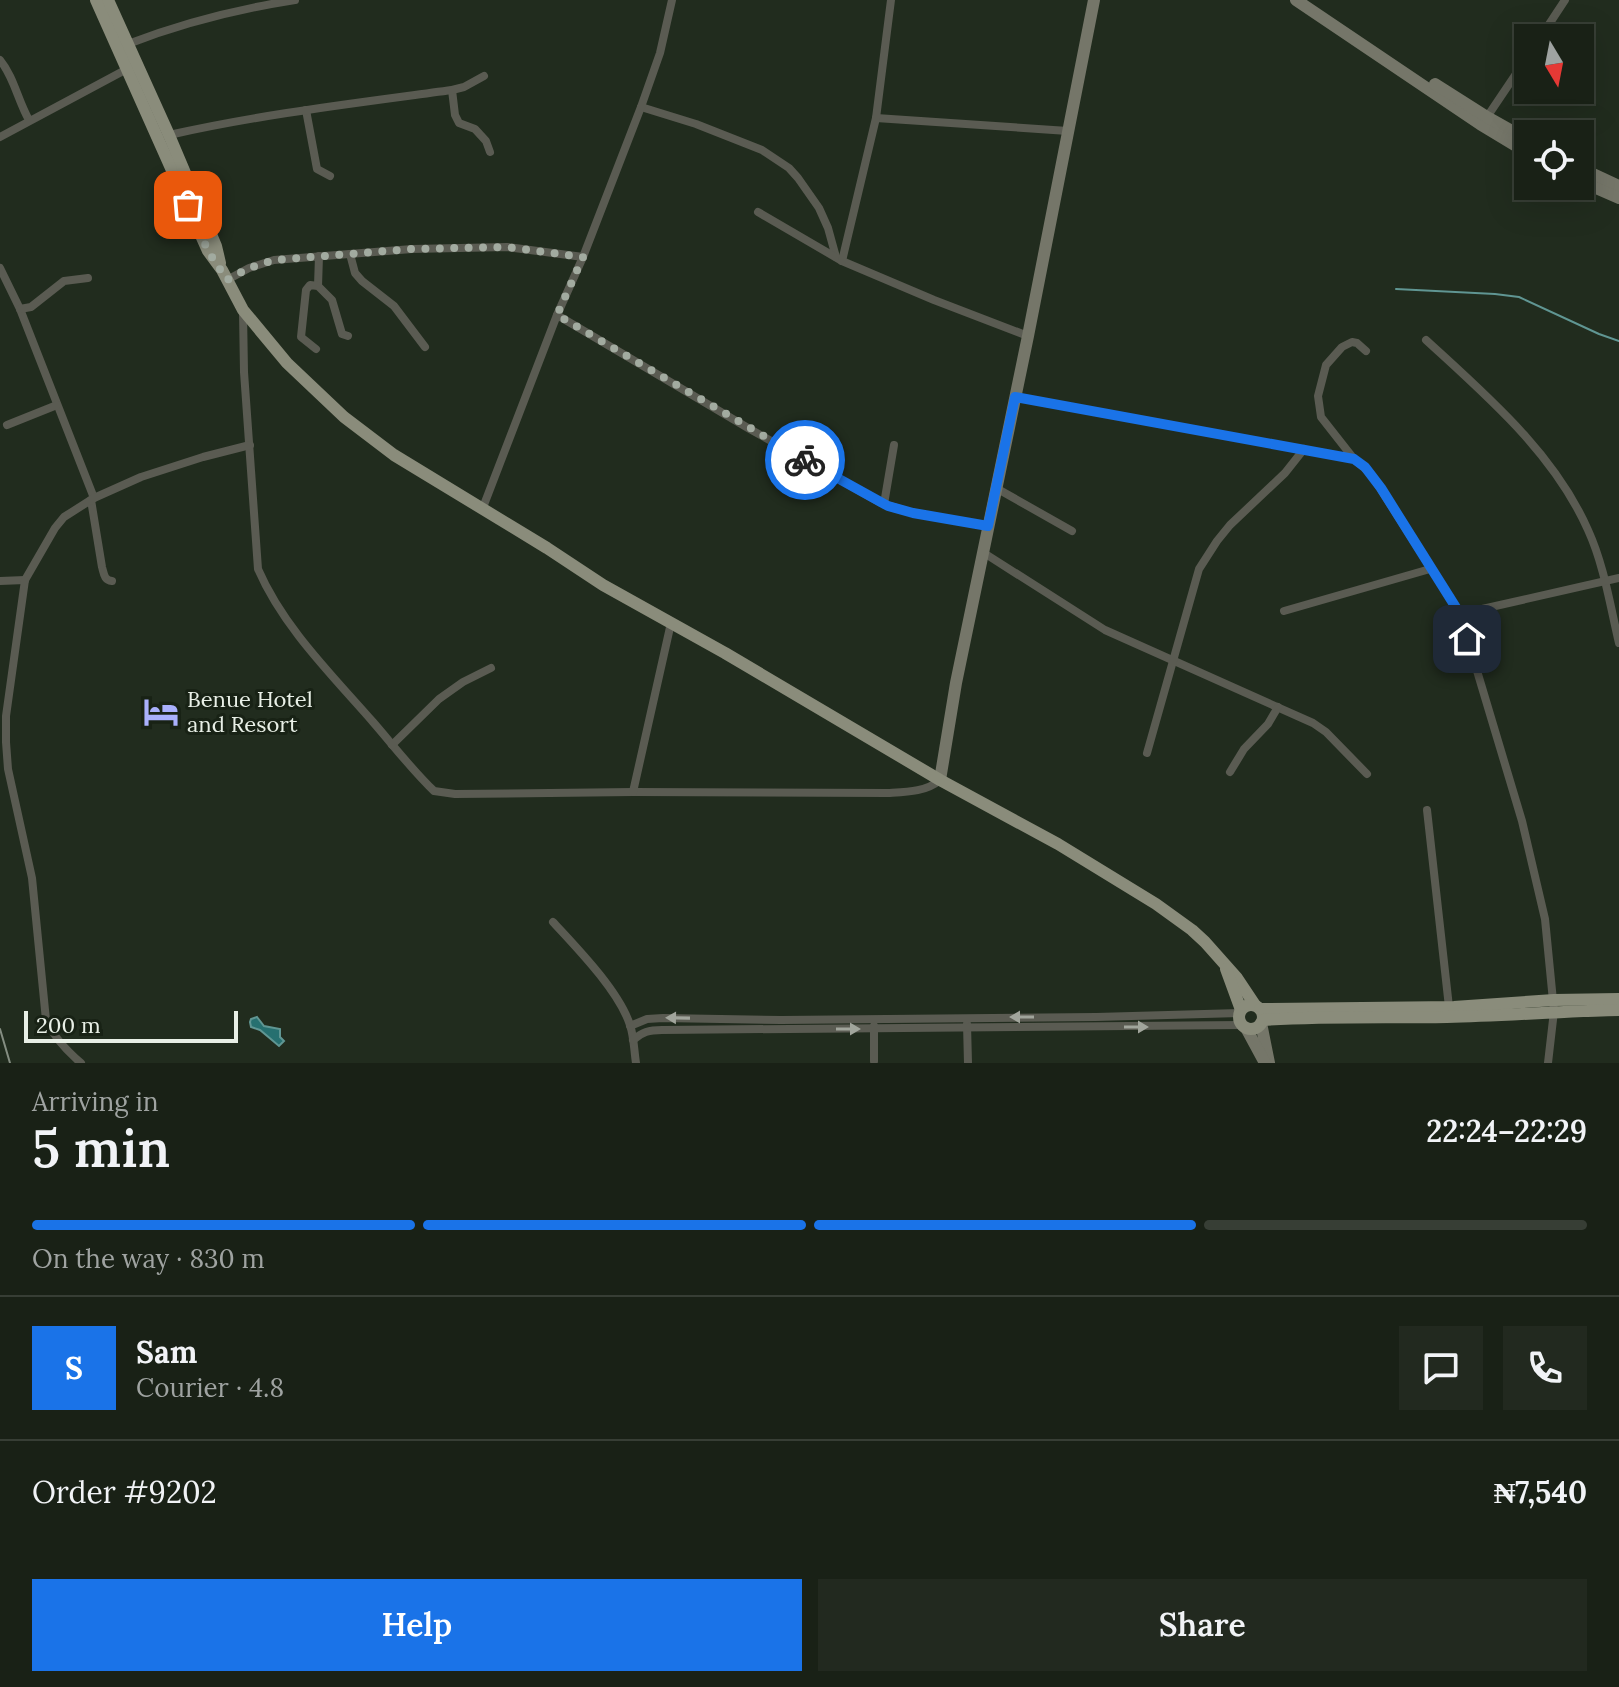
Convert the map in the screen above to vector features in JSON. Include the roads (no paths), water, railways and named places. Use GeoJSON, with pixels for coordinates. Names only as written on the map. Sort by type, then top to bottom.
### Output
{"type":"FeatureCollection","features":[{"type":"Feature","properties":{"kind":"main road"},"geometry":{"type":"LineString","coordinates":[[102,1],[128,44],[132,71],[169,135],[216,246],[224,275]]}},
{"type":"Feature","properties":{"kind":"main road"},"geometry":{"type":"LineString","coordinates":[[102,1],[208,251],[243,310],[287,363],[344,417],[394,455],[603,585],[1156,904],[1192,930],[1223,962],[1245,988],[1260,1014],[1256,1028],[1242,1019],[1223,962]]}},
{"type":"Feature","properties":{"kind":"main road"},"geometry":{"type":"LineString","coordinates":[[1242,1019],[1247,1006],[1260,1014],[1450,1017],[1619,999]]}},
{"type":"Feature","properties":{"kind":"main road"},"geometry":{"type":"LineString","coordinates":[[1260,1014],[1554,1005],[1619,1010]]}},
{"type":"Feature","properties":{"kind":"street"},"geometry":{"type":"LineString","coordinates":[[128,44],[257,3],[295,0]]}},
{"type":"Feature","properties":{"kind":"street"},"geometry":{"type":"LineString","coordinates":[[482,510],[641,107],[660,53],[672,0]]}},
{"type":"Feature","properties":{"kind":"street"},"geometry":{"type":"LineString","coordinates":[[839,259],[876,118],[891,0]]}},
{"type":"Feature","properties":{"kind":"street"},"geometry":{"type":"LineString","coordinates":[[243,310],[244,372],[257,562],[262,579],[291,625],[434,791],[448,794],[888,793],[920,790],[940,780],[956,683],[1094,0]]}},
{"type":"Feature","properties":{"kind":"street"},"geometry":{"type":"LineString","coordinates":[[1296,0],[1514,145]]}},
{"type":"Feature","properties":{"kind":"street"},"geometry":{"type":"LineString","coordinates":[[1311,0],[1514,132]]}},
{"type":"Feature","properties":{"kind":"street"},"geometry":{"type":"LineString","coordinates":[[1549,24],[1565,0]]}},
{"type":"Feature","properties":{"kind":"street"},"geometry":{"type":"LineString","coordinates":[[0,60],[29,120]]}},
{"type":"Feature","properties":{"kind":"street"},"geometry":{"type":"LineString","coordinates":[[0,137],[132,71]]}},
{"type":"Feature","properties":{"kind":"street"},"geometry":{"type":"LineString","coordinates":[[169,135],[306,110],[452,90],[484,76]]}},
{"type":"Feature","properties":{"kind":"street"},"geometry":{"type":"LineString","coordinates":[[1487,117],[1514,77]]}},
{"type":"Feature","properties":{"kind":"street"},"geometry":{"type":"LineString","coordinates":[[452,90],[459,123],[475,129],[486,141],[490,152]]}},
{"type":"Feature","properties":{"kind":"street"},"geometry":{"type":"LineString","coordinates":[[641,107],[762,150],[789,168],[819,208],[839,259]]}},
{"type":"Feature","properties":{"kind":"street"},"geometry":{"type":"LineString","coordinates":[[306,110],[317,169],[330,176]]}},
{"type":"Feature","properties":{"kind":"street"},"geometry":{"type":"LineString","coordinates":[[876,118],[1068,131]]}},
{"type":"Feature","properties":{"kind":"street"},"geometry":{"type":"LineString","coordinates":[[1594,174],[1619,186]]}},
{"type":"Feature","properties":{"kind":"street"},"geometry":{"type":"LineString","coordinates":[[1594,187],[1619,198]]}},
{"type":"Feature","properties":{"kind":"street"},"geometry":{"type":"LineString","coordinates":[[758,212],[839,259],[1028,336]]}},
{"type":"Feature","properties":{"kind":"street"},"geometry":{"type":"LineString","coordinates":[[224,275],[274,260],[412,249],[507,247],[583,257]]}},
{"type":"Feature","properties":{"kind":"street"},"geometry":{"type":"LineString","coordinates":[[350,254],[355,273],[394,306],[425,347]]}},
{"type":"Feature","properties":{"kind":"street"},"geometry":{"type":"LineString","coordinates":[[318,286],[319,256]]}},
{"type":"Feature","properties":{"kind":"street"},"geometry":{"type":"LineString","coordinates":[[0,268],[20,309],[93,499],[104,576],[112,581]]}},
{"type":"Feature","properties":{"kind":"street"},"geometry":{"type":"LineString","coordinates":[[20,309],[37,303],[64,281],[88,278]]}},
{"type":"Feature","properties":{"kind":"street"},"geometry":{"type":"LineString","coordinates":[[316,349],[301,337],[306,290],[310,285],[318,286],[332,300],[342,334],[348,336]]}},
{"type":"Feature","properties":{"kind":"street"},"geometry":{"type":"LineString","coordinates":[[557,315],[735,421],[884,504],[913,513],[988,526]]}},
{"type":"Feature","properties":{"kind":"street"},"geometry":{"type":"LineString","coordinates":[[1426,340],[1541,453],[1560,479],[1589,531],[1605,581],[1619,643]]}},
{"type":"Feature","properties":{"kind":"street"},"geometry":{"type":"LineString","coordinates":[[1366,351],[1352,342],[1342,347],[1326,365],[1318,396],[1321,417],[1376,481],[1460,614],[1522,821],[1545,919],[1554,1005],[1548,1063]]}},
{"type":"Feature","properties":{"kind":"street"},"geometry":{"type":"LineString","coordinates":[[1015,397],[1354,459]]}},
{"type":"Feature","properties":{"kind":"street"},"geometry":{"type":"LineString","coordinates":[[7,425],[57,405]]}},
{"type":"Feature","properties":{"kind":"street"},"geometry":{"type":"LineString","coordinates":[[81,1063],[69,1053],[46,1020],[32,878],[8,769],[6,716],[25,580],[64,517],[93,499],[141,477],[250,445]]}},
{"type":"Feature","properties":{"kind":"street"},"geometry":{"type":"LineString","coordinates":[[884,504],[894,445]]}},
{"type":"Feature","properties":{"kind":"street"},"geometry":{"type":"LineString","coordinates":[[1147,753],[1199,569],[1230,525],[1285,473],[1304,449]]}},
{"type":"Feature","properties":{"kind":"street"},"geometry":{"type":"LineString","coordinates":[[996,488],[1072,531]]}},
{"type":"Feature","properties":{"kind":"street"},"geometry":{"type":"LineString","coordinates":[[984,553],[1105,630],[1313,723],[1367,774]]}},
{"type":"Feature","properties":{"kind":"street"},"geometry":{"type":"LineString","coordinates":[[1284,611],[1430,569]]}},
{"type":"Feature","properties":{"kind":"street"},"geometry":{"type":"LineString","coordinates":[[1460,614],[1619,578]]}},
{"type":"Feature","properties":{"kind":"street"},"geometry":{"type":"LineString","coordinates":[[0,581],[25,580]]}},
{"type":"Feature","properties":{"kind":"street"},"geometry":{"type":"LineString","coordinates":[[633,792],[671,623]]}},
{"type":"Feature","properties":{"kind":"street"},"geometry":{"type":"LineString","coordinates":[[392,745],[439,699],[491,668]]}},
{"type":"Feature","properties":{"kind":"street"},"geometry":{"type":"LineString","coordinates":[[1230,772],[1244,749],[1268,724],[1278,707]]}},
{"type":"Feature","properties":{"kind":"street"},"geometry":{"type":"LineString","coordinates":[[1427,810],[1449,1007]]}},
{"type":"Feature","properties":{"kind":"street"},"geometry":{"type":"LineString","coordinates":[[553,922],[584,955],[623,1008],[630,1026],[636,1063]]}},
{"type":"Feature","properties":{"kind":"street"},"geometry":{"type":"LineString","coordinates":[[1260,1014],[1267,1063]]}},
{"type":"Feature","properties":{"kind":"street"},"geometry":{"type":"LineString","coordinates":[[967,1017],[968,1063]]}},
{"type":"Feature","properties":{"kind":"street"},"geometry":{"type":"LineString","coordinates":[[630,1026],[647,1019],[663,1018],[874,1029],[1242,1019]]}},
{"type":"Feature","properties":{"kind":"street"},"geometry":{"type":"LineString","coordinates":[[633,1040],[648,1030],[874,1018],[1242,1019]]}},
{"type":"Feature","properties":{"kind":"street"},"geometry":{"type":"LineString","coordinates":[[874,1018],[874,1061]]}},
{"type":"Feature","properties":{"kind":"street"},"geometry":{"type":"LineString","coordinates":[[907,1018],[907,1028]]}},
{"type":"Feature","properties":{"kind":"street"},"geometry":{"type":"LineString","coordinates":[[1242,1019],[1267,1063]]}},
{"type":"Feature","properties":{"kind":"water"},"geometry":{"type":"Polygon","coordinates":[[[257,1017],[264,1026],[280,1029],[280,1037],[284,1041],[279,1046],[260,1030],[251,1027],[251,1019],[257,1017]]]}},
{"type":"Feature","properties":{"kind":"waterway"},"geometry":{"type":"LineString","coordinates":[[1396,289],[1519,297],[1619,341]]}},
{"type":"Feature","properties":{"kind":"railway"},"geometry":{"type":"LineString","coordinates":[[0,1029],[10,1063]]}},
{"type":"Feature","properties":{"kind":"place","name":"Benue Hotel and Resort"},"geometry":{"type":"Point","coordinates":[161,712]}}]}
